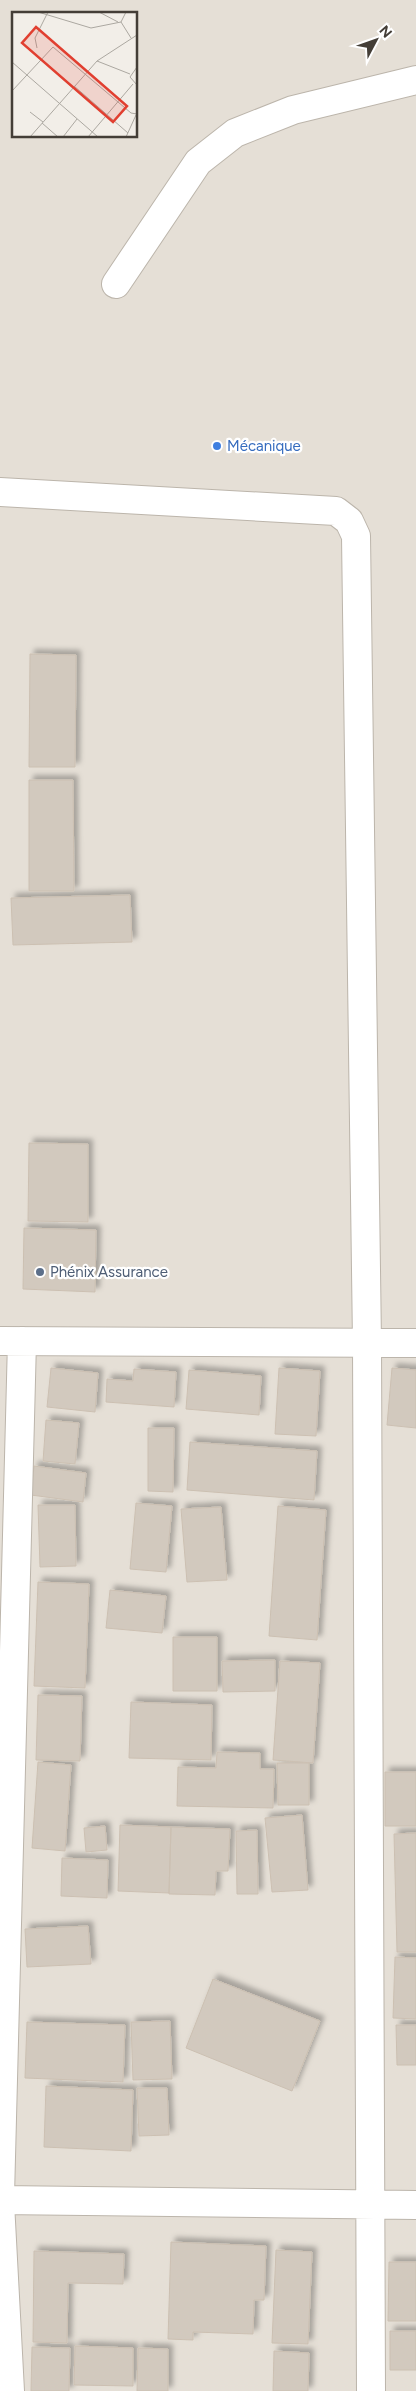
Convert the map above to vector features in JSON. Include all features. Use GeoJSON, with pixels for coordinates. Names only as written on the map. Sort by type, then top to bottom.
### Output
{"type":"FeatureCollection","features":[{"type":"Feature","properties":{"kind":"street"},"geometry":{"type":"LineString","coordinates":[[116,284],[198,162],[235,133],[293,110],[416,80]]}},
{"type":"Feature","properties":{"kind":"street"},"geometry":{"type":"LineString","coordinates":[[0,492],[336,511],[349,521],[356,536],[368,1343],[371,2391]]}},
{"type":"Feature","properties":{"kind":"street"},"geometry":{"type":"LineString","coordinates":[[0,2196],[11,1341],[416,1343]]}},
{"type":"Feature","properties":{"kind":"street"},"geometry":{"type":"LineString","coordinates":[[10,2391],[0,2202],[416,2205]]}},
{"type":"Feature","properties":{"kind":"shaded area"},"geometry":{"type":"Polygon","coordinates":[[[0,0],[416,0],[416,2391],[0,2391],[0,0]]]}},
{"type":"Feature","properties":{"kind":"building"},"geometry":{"type":"Polygon","coordinates":[[[30,654],[76,655],[75,767],[29,767],[30,654]]]}},
{"type":"Feature","properties":{"kind":"building"},"geometry":{"type":"Polygon","coordinates":[[[29,780],[73,780],[74,891],[29,891],[29,780]]]}},
{"type":"Feature","properties":{"kind":"building"},"geometry":{"type":"Polygon","coordinates":[[[130,895],[132,942],[13,945],[11,898],[130,895]]]}},
{"type":"Feature","properties":{"kind":"building"},"geometry":{"type":"Polygon","coordinates":[[[29,1143],[88,1144],[88,1222],[28,1221],[29,1143]]]}},
{"type":"Feature","properties":{"kind":"building"},"geometry":{"type":"Polygon","coordinates":[[[24,1228],[96,1230],[95,1292],[23,1289],[24,1228]]]}},
{"type":"Feature","properties":{"kind":"building"},"geometry":{"type":"Polygon","coordinates":[[[51,1368],[98,1373],[95,1412],[47,1407],[51,1368]]]}},
{"type":"Feature","properties":{"kind":"building"},"geometry":{"type":"Polygon","coordinates":[[[279,1368],[320,1371],[316,1436],[275,1434],[279,1368]]]}},
{"type":"Feature","properties":{"kind":"building"},"geometry":{"type":"Polygon","coordinates":[[[392,1368],[416,1370],[416,1428],[387,1425],[392,1368]]]}},
{"type":"Feature","properties":{"kind":"building"},"geometry":{"type":"Polygon","coordinates":[[[134,1369],[176,1372],[174,1407],[106,1402],[107,1379],[133,1381],[134,1369]]]}},
{"type":"Feature","properties":{"kind":"building"},"geometry":{"type":"Polygon","coordinates":[[[189,1370],[261,1376],[259,1415],[186,1409],[189,1370]]]}},
{"type":"Feature","properties":{"kind":"building"},"geometry":{"type":"Polygon","coordinates":[[[46,1420],[79,1423],[75,1464],[43,1461],[46,1420]]]}},
{"type":"Feature","properties":{"kind":"building"},"geometry":{"type":"Polygon","coordinates":[[[148,1428],[174,1428],[173,1492],[148,1491],[148,1428]]]}},
{"type":"Feature","properties":{"kind":"building"},"geometry":{"type":"Polygon","coordinates":[[[190,1442],[317,1451],[314,1500],[187,1490],[190,1442]]]}},
{"type":"Feature","properties":{"kind":"building"},"geometry":{"type":"Polygon","coordinates":[[[34,1466],[86,1473],[83,1502],[31,1495],[34,1466]]]}},
{"type":"Feature","properties":{"kind":"building"},"geometry":{"type":"Polygon","coordinates":[[[136,1503],[172,1506],[166,1572],[130,1569],[136,1503]]]}},
{"type":"Feature","properties":{"kind":"building"},"geometry":{"type":"Polygon","coordinates":[[[38,1505],[75,1505],[76,1566],[40,1567],[38,1505]]]}},
{"type":"Feature","properties":{"kind":"building"},"geometry":{"type":"Polygon","coordinates":[[[278,1506],[326,1510],[317,1640],[269,1636],[278,1506]]]}},
{"type":"Feature","properties":{"kind":"building"},"geometry":{"type":"Polygon","coordinates":[[[221,1507],[227,1580],[187,1582],[181,1509],[221,1507]]]}},
{"type":"Feature","properties":{"kind":"building"},"geometry":{"type":"Polygon","coordinates":[[[38,1582],[89,1584],[85,1688],[34,1686],[38,1582]]]}},
{"type":"Feature","properties":{"kind":"building"},"geometry":{"type":"Polygon","coordinates":[[[110,1590],[166,1596],[162,1633],[106,1628],[110,1590]]]}},
{"type":"Feature","properties":{"kind":"building"},"geometry":{"type":"Polygon","coordinates":[[[173,1637],[217,1637],[217,1691],[173,1691],[173,1637]]]}},
{"type":"Feature","properties":{"kind":"building"},"geometry":{"type":"Polygon","coordinates":[[[275,1660],[275,1691],[223,1692],[222,1661],[275,1660]]]}},
{"type":"Feature","properties":{"kind":"building"},"geometry":{"type":"Polygon","coordinates":[[[280,1661],[320,1663],[313,1763],[273,1760],[280,1661]]]}},
{"type":"Feature","properties":{"kind":"building"},"geometry":{"type":"Polygon","coordinates":[[[38,1695],[82,1696],[80,1761],[36,1760],[38,1695]]]}},
{"type":"Feature","properties":{"kind":"building"},"geometry":{"type":"Polygon","coordinates":[[[131,1702],[212,1705],[211,1760],[129,1758],[131,1702]]]}},
{"type":"Feature","properties":{"kind":"building"},"geometry":{"type":"Polygon","coordinates":[[[217,1752],[260,1753],[260,1769],[274,1769],[273,1808],[177,1806],[178,1767],[216,1768],[217,1752]]]}},
{"type":"Feature","properties":{"kind":"building"},"geometry":{"type":"Polygon","coordinates":[[[38,1762],[71,1765],[65,1851],[32,1848],[38,1762]]]}},
{"type":"Feature","properties":{"kind":"building"},"geometry":{"type":"Polygon","coordinates":[[[277,1763],[309,1763],[309,1805],[278,1805],[277,1763]]]}},
{"type":"Feature","properties":{"kind":"building"},"geometry":{"type":"Polygon","coordinates":[[[385,1772],[416,1772],[416,1826],[385,1826],[385,1772]]]}},
{"type":"Feature","properties":{"kind":"building"},"geometry":{"type":"Polygon","coordinates":[[[302,1815],[308,1890],[272,1892],[265,1818],[302,1815]]]}},
{"type":"Feature","properties":{"kind":"building"},"geometry":{"type":"Polygon","coordinates":[[[120,1825],[171,1827],[169,1893],[118,1891],[120,1825]]]}},
{"type":"Feature","properties":{"kind":"building"},"geometry":{"type":"Polygon","coordinates":[[[105,1826],[107,1850],[86,1852],[84,1828],[105,1826]]]}},
{"type":"Feature","properties":{"kind":"building"},"geometry":{"type":"Polygon","coordinates":[[[171,1827],[230,1829],[228,1871],[216,1871],[215,1895],[169,1894],[171,1827]]]}},
{"type":"Feature","properties":{"kind":"building"},"geometry":{"type":"Polygon","coordinates":[[[257,1830],[258,1894],[237,1894],[236,1831],[257,1830]]]}},
{"type":"Feature","properties":{"kind":"building"},"geometry":{"type":"Polygon","coordinates":[[[416,1833],[416,1952],[397,1952],[394,1834],[416,1833]]]}},
{"type":"Feature","properties":{"kind":"building"},"geometry":{"type":"Polygon","coordinates":[[[62,1858],[108,1860],[107,1898],[61,1896],[62,1858]]]}},
{"type":"Feature","properties":{"kind":"building"},"geometry":{"type":"Polygon","coordinates":[[[88,1926],[91,1964],[27,1967],[25,1929],[88,1926]]]}},
{"type":"Feature","properties":{"kind":"building"},"geometry":{"type":"Polygon","coordinates":[[[395,1957],[416,1958],[416,2019],[393,2018],[395,1957]]]}},
{"type":"Feature","properties":{"kind":"building"},"geometry":{"type":"Polygon","coordinates":[[[213,1979],[320,2021],[292,2091],[186,2048],[213,1979]]]}},
{"type":"Feature","properties":{"kind":"building"},"geometry":{"type":"Polygon","coordinates":[[[170,2021],[172,2079],[133,2080],[131,2022],[170,2021]]]}},
{"type":"Feature","properties":{"kind":"building"},"geometry":{"type":"Polygon","coordinates":[[[27,2022],[125,2025],[123,2082],[25,2078],[27,2022]]]}},
{"type":"Feature","properties":{"kind":"building"},"geometry":{"type":"Polygon","coordinates":[[[396,2025],[416,2025],[416,2065],[397,2065],[396,2025]]]}},
{"type":"Feature","properties":{"kind":"building"},"geometry":{"type":"Polygon","coordinates":[[[46,2086],[133,2090],[131,2151],[44,2147],[46,2086]]]}},
{"type":"Feature","properties":{"kind":"building"},"geometry":{"type":"Polygon","coordinates":[[[137,2088],[167,2088],[169,2135],[139,2136],[137,2088]]]}},
{"type":"Feature","properties":{"kind":"building"},"geometry":{"type":"Polygon","coordinates":[[[171,2242],[266,2246],[264,2300],[254,2300],[253,2334],[193,2332],[193,2340],[168,2339],[171,2242]]]}},
{"type":"Feature","properties":{"kind":"building"},"geometry":{"type":"Polygon","coordinates":[[[276,2250],[312,2252],[308,2344],[272,2343],[276,2250]]]}},
{"type":"Feature","properties":{"kind":"building"},"geometry":{"type":"Polygon","coordinates":[[[34,2251],[124,2254],[123,2284],[68,2283],[67,2343],[33,2342],[34,2251]]]}},
{"type":"Feature","properties":{"kind":"building"},"geometry":{"type":"Polygon","coordinates":[[[389,2262],[416,2262],[416,2321],[388,2321],[389,2262]]]}},
{"type":"Feature","properties":{"kind":"building"},"geometry":{"type":"Polygon","coordinates":[[[390,2331],[416,2331],[416,2370],[390,2370],[390,2331]]]}},
{"type":"Feature","properties":{"kind":"building"},"geometry":{"type":"Polygon","coordinates":[[[75,2346],[133,2348],[133,2386],[74,2385],[75,2346]]]}},
{"type":"Feature","properties":{"kind":"building"},"geometry":{"type":"Polygon","coordinates":[[[32,2347],[70,2348],[69,2391],[31,2391],[32,2347]]]}},
{"type":"Feature","properties":{"kind":"building"},"geometry":{"type":"Polygon","coordinates":[[[138,2348],[168,2349],[168,2391],[137,2391],[138,2348]]]}},
{"type":"Feature","properties":{"kind":"building"},"geometry":{"type":"Polygon","coordinates":[[[274,2351],[309,2353],[308,2391],[273,2391],[274,2351]]]}},
{"type":"Feature","properties":{"kind":"place","name":"Mécanique"},"geometry":{"type":"Point","coordinates":[217,446]}},
{"type":"Feature","properties":{"kind":"place","name":"Phénix Assurance"},"geometry":{"type":"Point","coordinates":[40,1272]}}]}
